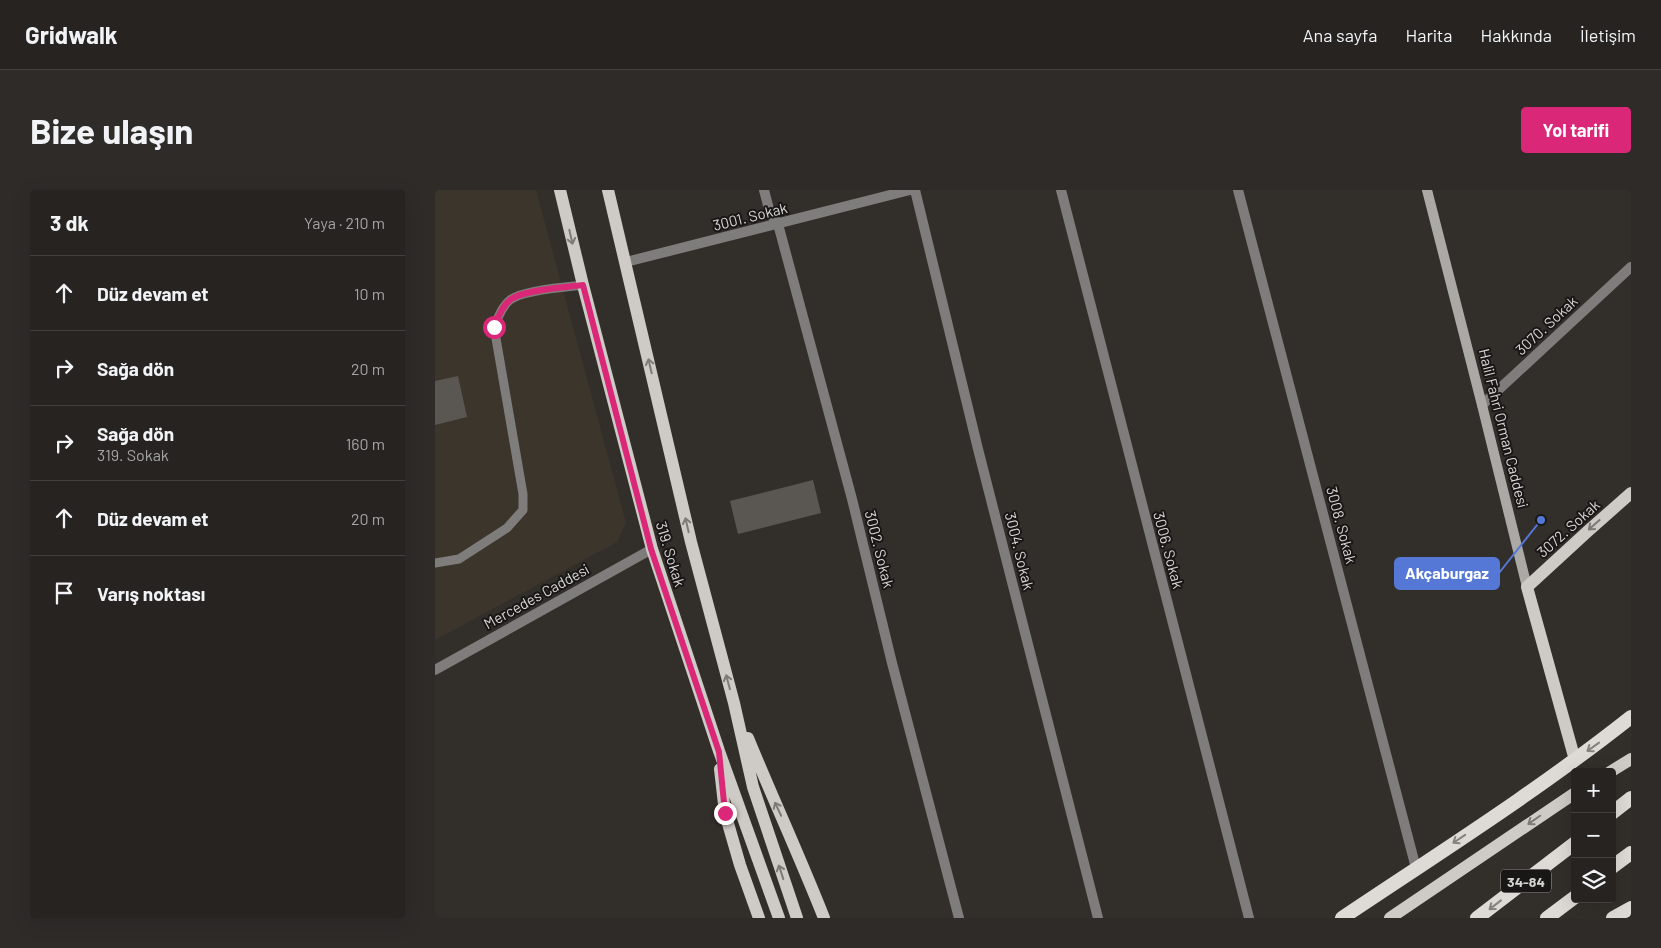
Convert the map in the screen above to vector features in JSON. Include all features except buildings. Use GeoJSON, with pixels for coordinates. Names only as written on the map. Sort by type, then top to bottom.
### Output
{"type":"FeatureCollection","features":[{"type":"Feature","properties":{"kind":"highway"},"geometry":{"type":"LineString","coordinates":[[1342,918],[1575,760],[1631,717]]}},
{"type":"Feature","properties":{"kind":"highway"},"geometry":{"type":"LineString","coordinates":[[1616,810],[1631,798]]}},
{"type":"Feature","properties":{"kind":"highway","name":"34-84"},"geometry":{"type":"LineString","coordinates":[[1477,918],[1571,846]]}},
{"type":"Feature","properties":{"kind":"highway"},"geometry":{"type":"LineString","coordinates":[[1616,864],[1631,853]]}},
{"type":"Feature","properties":{"kind":"highway","name":"34-84"},"geometry":{"type":"LineString","coordinates":[[1547,918],[1571,900]]}},
{"type":"Feature","properties":{"kind":"highway"},"geometry":{"type":"LineString","coordinates":[[1613,918],[1631,908]]}},
{"type":"Feature","properties":{"kind":"main road","name":"319. Sokak"},"geometry":{"type":"LineString","coordinates":[[560,190],[651,549],[719,752],[747,824],[779,918]]}},
{"type":"Feature","properties":{"kind":"main road","name":"319. Sokak"},"geometry":{"type":"LineString","coordinates":[[608,190],[691,542],[734,703],[753,787],[797,918]]}},
{"type":"Feature","properties":{"kind":"main road","name":"Halil Fahri Orman Caddesi"},"geometry":{"type":"LineString","coordinates":[[1427,190],[1527,588],[1575,760]]}},
{"type":"Feature","properties":{"kind":"main road","name":"3072. Sokak"},"geometry":{"type":"LineString","coordinates":[[1527,588],[1587,531],[1631,493]]}},
{"type":"Feature","properties":{"kind":"main road"},"geometry":{"type":"LineString","coordinates":[[734,703],[774,801],[800,856],[824,918]]}},
{"type":"Feature","properties":{"kind":"main road"},"geometry":{"type":"LineString","coordinates":[[719,752],[725,813],[740,865],[759,918]]}},
{"type":"Feature","properties":{"kind":"main road"},"geometry":{"type":"LineString","coordinates":[[1616,768],[1631,759]]}},
{"type":"Feature","properties":{"kind":"main road"},"geometry":{"type":"LineString","coordinates":[[1390,918],[1571,796]]}},
{"type":"Feature","properties":{"kind":"street","name":"3002. Sokak"},"geometry":{"type":"LineString","coordinates":[[764,190],[770,213],[778,224],[852,499],[892,663],[959,918]]}},
{"type":"Feature","properties":{"kind":"street","name":"3001. Sokak"},"geometry":{"type":"LineString","coordinates":[[626,262],[910,190]]}},
{"type":"Feature","properties":{"kind":"street","name":"3004. Sokak"},"geometry":{"type":"LineString","coordinates":[[915,190],[978,448],[1098,918]]}},
{"type":"Feature","properties":{"kind":"street","name":"3006. Sokak"},"geometry":{"type":"LineString","coordinates":[[1061,190],[1249,918]]}},
{"type":"Feature","properties":{"kind":"street","name":"3008. Sokak"},"geometry":{"type":"LineString","coordinates":[[1238,190],[1416,868]]}},
{"type":"Feature","properties":{"kind":"street","name":"3070. Sokak"},"geometry":{"type":"LineString","coordinates":[[1482,405],[1631,267]]}},
{"type":"Feature","properties":{"kind":"street","name":"Mercedes Caddesi"},"geometry":{"type":"LineString","coordinates":[[435,670],[651,549]]}},
{"type":"Feature","properties":{"kind":"lane"},"geometry":{"type":"LineString","coordinates":[[435,563],[459,559],[507,528],[523,510],[523,494],[494,327],[501,312],[510,300],[525,293],[583,285]]}},
{"type":"Feature","properties":{"kind":"shaded area"},"geometry":{"type":"Polygon","coordinates":[[[435,190],[536,190],[626,523],[617,542],[435,640],[435,190]]]}},
{"type":"Feature","properties":{"kind":"place","name":"Akçaburgaz"},"geometry":{"type":"Point","coordinates":[1541,520]}},
{"type":"Feature","properties":{"kind":"route"},"geometry":{"type":"LineString","coordinates":[[494,327],[501,312],[510,300],[525,293],[583,285],[651,549],[719,752],[725,813]]}}]}
